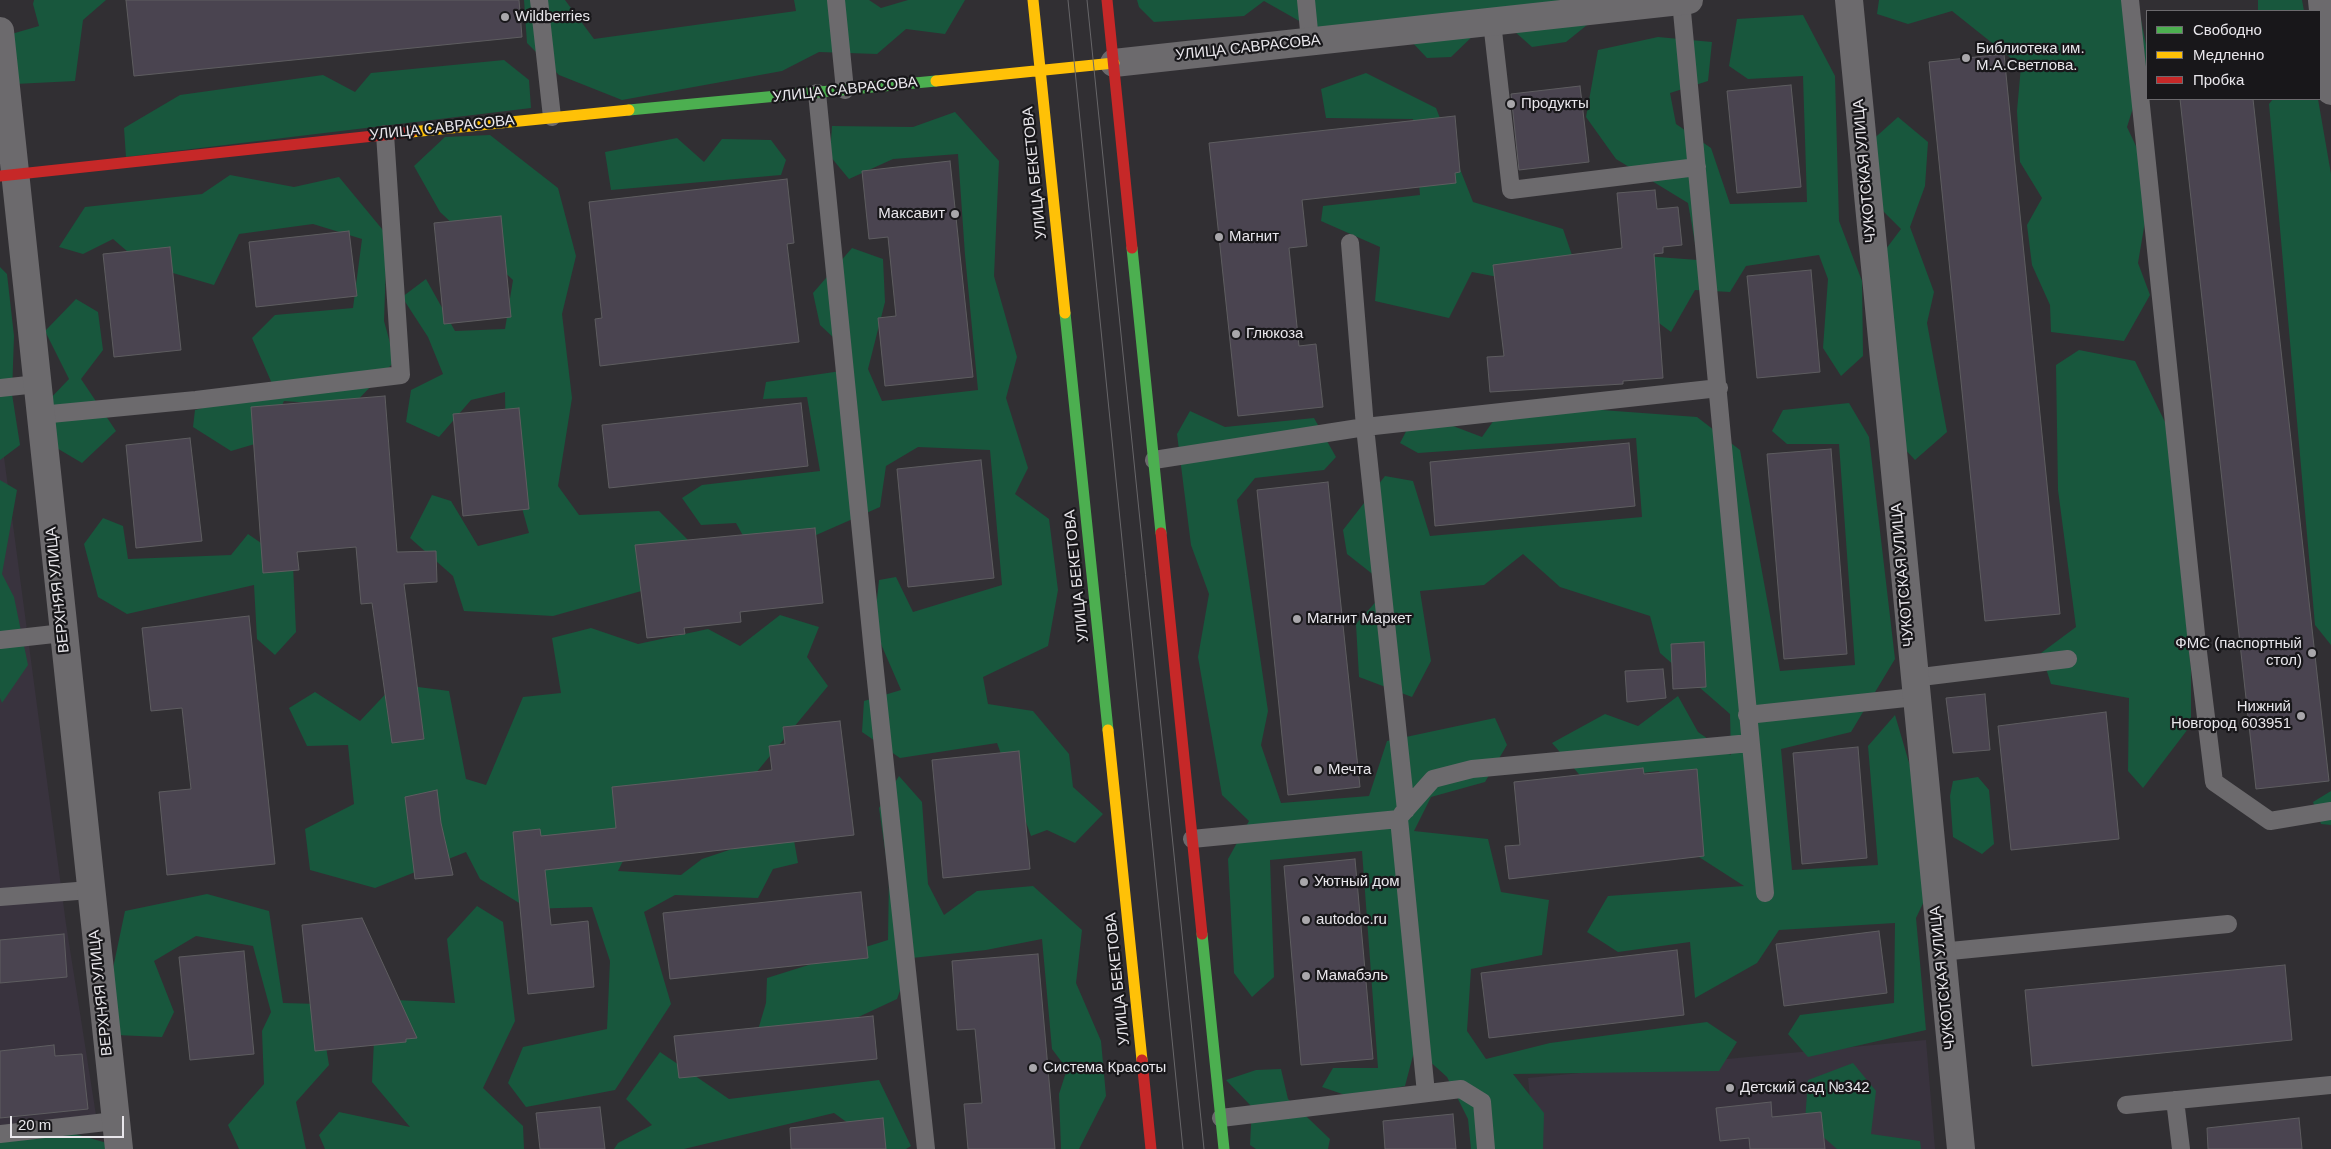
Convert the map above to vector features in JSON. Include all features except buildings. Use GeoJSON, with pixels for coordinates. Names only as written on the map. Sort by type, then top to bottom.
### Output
{"type":"FeatureCollection","features":[{"type":"Feature","properties":{"kind":"main road","name":"УЛИЦА БЕКЕТОВА"},"geometry":{"type":"LineString","coordinates":[[1033,0],[1151,1149]]}},
{"type":"Feature","properties":{"kind":"main road"},"geometry":{"type":"LineString","coordinates":[[1107,0],[1224,1149]]}},
{"type":"Feature","properties":{"kind":"main road","name":"УЛИЦА САВРАСОВА"},"geometry":{"type":"LineString","coordinates":[[7,175],[552,117],[1114,63]]}},
{"type":"Feature","properties":{"kind":"street","name":"УЛИЦА САВРАСОВА"},"geometry":{"type":"LineString","coordinates":[[1114,63],[1685,0]]}},
{"type":"Feature","properties":{"kind":"street","name":"ЧУКОТСКАЯ УЛИЦА"},"geometry":{"type":"LineString","coordinates":[[1848,0],[1940,952],[1961,1149]]}},
{"type":"Feature","properties":{"kind":"street"},"geometry":{"type":"LineString","coordinates":[[2322,0],[2331,91]]}},
{"type":"Feature","properties":{"kind":"street","name":"ВЕРХНЯЯ УЛИЦА"},"geometry":{"type":"LineString","coordinates":[[0,31],[7,175],[37,384],[118,1149]]}},
{"type":"Feature","properties":{"kind":"lane"},"geometry":{"type":"LineString","coordinates":[[539,0],[552,117]]}},
{"type":"Feature","properties":{"kind":"lane"},"geometry":{"type":"LineString","coordinates":[[836,0],[844,90]]}},
{"type":"Feature","properties":{"kind":"lane"},"geometry":{"type":"LineString","coordinates":[[1306,0],[1310,41]]}},
{"type":"Feature","properties":{"kind":"lane"},"geometry":{"type":"LineString","coordinates":[[1685,0],[1696,167],[1719,388],[1747,716],[1765,893]]}},
{"type":"Feature","properties":{"kind":"lane"},"geometry":{"type":"LineString","coordinates":[[2130,0],[2197,644],[2214,782],[2270,821],[2331,811]]}},
{"type":"Feature","properties":{"kind":"lane"},"geometry":{"type":"LineString","coordinates":[[1492,22],[1511,190],[1696,167]]}},
{"type":"Feature","properties":{"kind":"lane"},"geometry":{"type":"LineString","coordinates":[[817,93],[874,662],[926,1149]]}},
{"type":"Feature","properties":{"kind":"lane"},"geometry":{"type":"LineString","coordinates":[[40,416],[401,376],[385,134]]}},
{"type":"Feature","properties":{"kind":"lane"},"geometry":{"type":"LineString","coordinates":[[1350,243],[1365,427],[1403,814],[1426,1093]]}},
{"type":"Feature","properties":{"kind":"lane"},"geometry":{"type":"LineString","coordinates":[[0,388],[37,384]]}},
{"type":"Feature","properties":{"kind":"lane"},"geometry":{"type":"LineString","coordinates":[[1154,460],[1365,427],[1719,388]]}},
{"type":"Feature","properties":{"kind":"lane"},"geometry":{"type":"LineString","coordinates":[[0,640],[63,633]]}},
{"type":"Feature","properties":{"kind":"lane"},"geometry":{"type":"LineString","coordinates":[[1747,716],[2068,659]]}},
{"type":"Feature","properties":{"kind":"lane"},"geometry":{"type":"LineString","coordinates":[[1192,839],[1403,814],[1433,779],[1472,769],[1750,743]]}},
{"type":"Feature","properties":{"kind":"lane"},"geometry":{"type":"LineString","coordinates":[[0,897],[90,890]]}},
{"type":"Feature","properties":{"kind":"lane"},"geometry":{"type":"LineString","coordinates":[[1940,952],[2228,924]]}},
{"type":"Feature","properties":{"kind":"lane"},"geometry":{"type":"LineString","coordinates":[[2126,1105],[2331,1085]]}},
{"type":"Feature","properties":{"kind":"lane"},"geometry":{"type":"LineString","coordinates":[[1220,1118],[1461,1089],[1482,1102],[1486,1149]]}},
{"type":"Feature","properties":{"kind":"lane"},"geometry":{"type":"LineString","coordinates":[[2175,1100],[2181,1149]]}},
{"type":"Feature","properties":{"kind":"lane"},"geometry":{"type":"LineString","coordinates":[[0,1134],[115,1121]]}},
{"type":"Feature","properties":{"kind":"shaded area"},"geometry":{"type":"Polygon","coordinates":[[[0,427],[66,924],[96,1115],[0,1125],[0,427]]]}},
{"type":"Feature","properties":{"kind":"shaded area","name":"Детский сад №342"},"geometry":{"type":"Polygon","coordinates":[[[1926,1040],[1935,1149],[1535,1149],[1528,1078],[1926,1040]]]}},
{"type":"Feature","properties":{"kind":"green space"},"geometry":{"type":"Polygon","coordinates":[[[34,0],[106,0],[83,20],[75,81],[15,84],[8,35],[39,26],[33,4],[34,0]]]}},
{"type":"Feature","properties":{"kind":"green space"},"geometry":{"type":"Polygon","coordinates":[[[524,0],[565,0],[594,39],[796,11],[794,0],[869,0],[881,8],[908,0],[965,0],[945,34],[906,29],[877,54],[819,52],[782,71],[622,100],[559,75],[527,43],[524,0]]]}},
{"type":"Feature","properties":{"kind":"green space"},"geometry":{"type":"Polygon","coordinates":[[[1137,0],[1618,0],[1566,42],[1532,47],[1514,31],[1478,31],[1451,57],[1427,58],[1394,23],[1324,35],[1264,1],[1244,16],[1154,22],[1139,7],[1137,0]]]}},
{"type":"Feature","properties":{"kind":"green space"},"geometry":{"type":"Polygon","coordinates":[[[1879,0],[2137,0],[2146,45],[2146,66],[2127,127],[2152,180],[2138,263],[2150,295],[2124,341],[2051,332],[2050,305],[2032,265],[2027,225],[2042,198],[2020,162],[2017,111],[2021,66],[1952,11],[1908,24],[1877,14],[1879,0]]]}},
{"type":"Feature","properties":{"kind":"green space"},"geometry":{"type":"Polygon","coordinates":[[[2258,0],[2302,0],[2304,10],[2258,10],[2258,0]]]}},
{"type":"Feature","properties":{"kind":"green space"},"geometry":{"type":"Polygon","coordinates":[[[1803,15],[1835,76],[1839,221],[1862,281],[1863,356],[1841,376],[1823,348],[1828,279],[1819,255],[1746,266],[1730,292],[1695,290],[1671,332],[1624,297],[1644,256],[1698,260],[1688,203],[1616,159],[1586,117],[1598,50],[1658,37],[1712,42],[1708,81],[1670,93],[1676,124],[1711,148],[1730,204],[1807,202],[1803,76],[1748,79],[1729,66],[1737,19],[1803,15]]]}},
{"type":"Feature","properties":{"kind":"green space"},"geometry":{"type":"Polygon","coordinates":[[[504,60],[529,80],[531,108],[126,157],[124,128],[180,95],[323,75],[355,92],[371,73],[504,60]]]}},
{"type":"Feature","properties":{"kind":"green space"},"geometry":{"type":"Polygon","coordinates":[[[1366,73],[1436,108],[1473,202],[1563,229],[1574,261],[1539,285],[1472,272],[1449,318],[1375,301],[1380,247],[1321,221],[1323,206],[1420,195],[1413,119],[1326,118],[1321,89],[1366,73]]]}},
{"type":"Feature","properties":{"kind":"green space"},"geometry":{"type":"Polygon","coordinates":[[[2272,100],[2318,100],[2331,174],[2331,645],[2315,625],[2269,104],[2272,100]]]}},
{"type":"Feature","properties":{"kind":"green space"},"geometry":{"type":"Polygon","coordinates":[[[955,112],[999,161],[994,276],[1017,357],[1006,398],[1028,468],[1015,494],[1049,519],[1058,590],[1048,646],[983,677],[988,704],[1033,711],[1069,754],[1073,787],[1103,814],[1075,843],[1047,830],[1031,836],[997,743],[900,758],[862,732],[864,701],[901,690],[874,628],[879,580],[896,577],[913,612],[1002,585],[990,450],[918,447],[886,466],[880,507],[757,561],[736,523],[701,525],[682,498],[702,485],[820,471],[807,397],[763,399],[766,382],[841,371],[849,352],[820,325],[813,293],[852,248],[883,259],[885,302],[868,369],[882,401],[978,390],[965,255],[958,154],[893,159],[849,179],[830,156],[832,126],[913,127],[955,112]]]}},
{"type":"Feature","properties":{"kind":"green space"},"geometry":{"type":"Polygon","coordinates":[[[1898,117],[1928,142],[1925,186],[1910,227],[1934,292],[1927,323],[1947,432],[1915,460],[1886,429],[1880,257],[1901,229],[1875,203],[1869,143],[1898,117]]]}},
{"type":"Feature","properties":{"kind":"green space"},"geometry":{"type":"Polygon","coordinates":[[[490,135],[558,188],[576,256],[562,314],[572,398],[558,486],[579,515],[659,511],[698,550],[691,577],[553,616],[464,611],[453,576],[410,538],[432,495],[451,501],[478,546],[529,533],[506,451],[505,392],[471,400],[439,437],[406,422],[411,390],[443,374],[428,337],[402,297],[426,279],[455,331],[505,329],[513,280],[440,212],[414,166],[445,137],[490,135]]]}},
{"type":"Feature","properties":{"kind":"green space"},"geometry":{"type":"Polygon","coordinates":[[[677,138],[704,162],[722,139],[771,140],[786,160],[781,175],[611,190],[605,152],[677,138]]]}},
{"type":"Feature","properties":{"kind":"green space"},"geometry":{"type":"Polygon","coordinates":[[[230,175],[294,187],[339,177],[387,235],[384,321],[395,361],[352,406],[284,401],[265,441],[231,451],[193,427],[195,410],[236,399],[277,395],[252,338],[275,315],[353,308],[362,239],[313,224],[239,234],[214,285],[142,264],[113,239],[83,254],[59,247],[85,207],[202,194],[230,175]]]}},
{"type":"Feature","properties":{"kind":"green space"},"geometry":{"type":"Polygon","coordinates":[[[0,267],[7,274],[14,336],[12,394],[20,445],[0,460],[0,267]]]}},
{"type":"Feature","properties":{"kind":"green space"},"geometry":{"type":"Polygon","coordinates":[[[76,299],[98,312],[103,350],[81,379],[116,431],[82,463],[50,444],[46,403],[69,379],[45,331],[76,299]]]}},
{"type":"Feature","properties":{"kind":"green space"},"geometry":{"type":"Polygon","coordinates":[[[2079,350],[2135,361],[2166,424],[2191,670],[2191,725],[2143,788],[2128,771],[2129,698],[2051,684],[2041,653],[2076,627],[2058,490],[2056,365],[2079,350]]]}},
{"type":"Feature","properties":{"kind":"green space"},"geometry":{"type":"Polygon","coordinates":[[[1506,403],[1697,417],[1740,450],[1780,671],[1855,665],[1839,444],[1787,444],[1772,431],[1783,410],[1849,403],[1869,437],[1895,659],[1851,732],[1781,749],[1792,870],[1878,865],[1868,746],[1895,715],[1940,868],[1916,918],[1926,1030],[1808,1057],[1788,1034],[1800,1015],[1894,1003],[1895,923],[1779,930],[1757,963],[1695,998],[1690,942],[1618,952],[1587,932],[1608,896],[1744,886],[1699,857],[1695,820],[1659,771],[1584,780],[1552,743],[1605,714],[1638,726],[1678,696],[1698,732],[1731,755],[1730,714],[1660,653],[1650,616],[1560,587],[1523,554],[1484,585],[1420,591],[1431,661],[1412,697],[1359,677],[1356,624],[1389,587],[1347,554],[1343,530],[1385,476],[1413,481],[1430,536],[1642,517],[1636,438],[1418,453],[1400,443],[1416,412],[1482,437],[1506,403]]]}},
{"type":"Feature","properties":{"kind":"green space"},"geometry":{"type":"Polygon","coordinates":[[[1190,411],[1225,427],[1314,418],[1336,457],[1324,470],[1255,478],[1237,500],[1268,711],[1261,745],[1281,803],[1369,796],[1387,741],[1495,718],[1507,745],[1485,782],[1431,797],[1414,831],[1488,839],[1501,892],[1549,900],[1542,955],[1471,969],[1467,1031],[1486,1059],[1550,1043],[1707,1022],[1737,1042],[1719,1071],[1513,1074],[1544,1113],[1543,1149],[1471,1149],[1468,1119],[1447,1077],[1415,1048],[1405,1086],[1351,1097],[1322,1087],[1333,1068],[1378,1068],[1362,851],[1270,860],[1274,977],[1252,997],[1234,973],[1228,859],[1249,821],[1222,795],[1198,657],[1209,594],[1191,545],[1177,434],[1190,411]]]}},
{"type":"Feature","properties":{"kind":"green space"},"geometry":{"type":"Polygon","coordinates":[[[0,480],[17,490],[2,574],[14,597],[28,665],[2,703],[0,698],[0,480]]]}},
{"type":"Feature","properties":{"kind":"green space"},"geometry":{"type":"Polygon","coordinates":[[[103,518],[123,526],[128,559],[231,555],[248,534],[293,565],[296,632],[275,655],[257,639],[254,585],[127,614],[98,597],[84,544],[103,518]]]}},
{"type":"Feature","properties":{"kind":"green space"},"geometry":{"type":"Polygon","coordinates":[[[780,615],[819,627],[807,657],[828,686],[750,780],[641,825],[618,871],[681,875],[702,859],[792,829],[798,863],[773,869],[758,898],[675,895],[644,912],[671,1004],[615,1090],[526,1107],[508,1083],[523,1047],[607,1029],[610,961],[592,907],[529,909],[480,879],[466,852],[375,888],[310,870],[305,829],[354,804],[348,745],[307,746],[289,708],[315,692],[360,721],[395,684],[449,691],[466,779],[486,785],[523,697],[561,693],[552,638],[591,628],[638,644],[708,629],[740,646],[780,615]]]}},
{"type":"Feature","properties":{"kind":"green space"},"geometry":{"type":"Polygon","coordinates":[[[899,776],[922,802],[928,884],[944,915],[977,891],[1033,886],[1082,930],[1076,983],[1101,1041],[1106,1096],[1079,1149],[1061,1149],[1059,1094],[1067,1069],[1052,1049],[1042,939],[986,950],[912,958],[897,999],[807,1041],[755,1040],[766,1003],[767,978],[888,940],[889,877],[879,808],[899,776]]]}},
{"type":"Feature","properties":{"kind":"green space"},"geometry":{"type":"Polygon","coordinates":[[[1978,777],[1989,790],[1994,844],[1982,854],[1953,837],[1950,796],[1953,781],[1978,777]]]}},
{"type":"Feature","properties":{"kind":"green space"},"geometry":{"type":"Polygon","coordinates":[[[2331,791],[2331,825],[2321,824],[2313,802],[2331,791]]]}},
{"type":"Feature","properties":{"kind":"green space"},"geometry":{"type":"Polygon","coordinates":[[[207,894],[269,911],[283,1003],[319,1004],[329,1065],[296,1102],[306,1149],[239,1149],[228,1125],[264,1084],[262,1031],[271,1012],[253,946],[196,936],[154,961],[174,1012],[162,1037],[116,1035],[108,992],[125,911],[207,894]]]}},
{"type":"Feature","properties":{"kind":"green space"},"geometry":{"type":"Polygon","coordinates":[[[477,906],[503,922],[515,1021],[483,1088],[523,1126],[524,1149],[325,1149],[319,1135],[339,1112],[410,1127],[372,1082],[376,999],[455,1003],[447,939],[477,906]]]}},
{"type":"Feature","properties":{"kind":"green space"},"geometry":{"type":"Polygon","coordinates":[[[660,1052],[729,1099],[879,1080],[911,1146],[906,1149],[884,1149],[834,1113],[684,1149],[614,1149],[618,1143],[652,1125],[626,1099],[660,1052]]]}},
{"type":"Feature","properties":{"kind":"green space"},"geometry":{"type":"Polygon","coordinates":[[[1853,1063],[1876,1091],[1871,1134],[1920,1141],[1921,1149],[1837,1149],[1805,1121],[1808,1080],[1853,1063]]]}},
{"type":"Feature","properties":{"kind":"green space"},"geometry":{"type":"Polygon","coordinates":[[[1281,1069],[1288,1099],[1330,1139],[1328,1149],[1256,1149],[1250,1145],[1252,1107],[1226,1080],[1256,1070],[1281,1069]]]}},
{"type":"Feature","properties":{"kind":"green space"},"geometry":{"type":"Polygon","coordinates":[[[72,1133],[128,1149],[0,1149],[0,1141],[72,1133]]]}},
{"type":"Feature","properties":{"kind":"tram line"},"geometry":{"type":"LineString","coordinates":[[1068,0],[1183,1149]]}},
{"type":"Feature","properties":{"kind":"tram line"},"geometry":{"type":"LineString","coordinates":[[1087,0],[1204,1149]]}},
{"type":"Feature","properties":{"kind":"traffic: fast"},"geometry":{"type":"LineString","coordinates":[[629,110],[936,81]]}},
{"type":"Feature","properties":{"kind":"traffic: fast"},"geometry":{"type":"LineString","coordinates":[[1132,248],[1161,533]]}},
{"type":"Feature","properties":{"kind":"traffic: fast"},"geometry":{"type":"LineString","coordinates":[[1065,313],[1108,730]]}},
{"type":"Feature","properties":{"kind":"traffic: fast"},"geometry":{"type":"LineString","coordinates":[[1202,934],[1224,1149]]}},
{"type":"Feature","properties":{"kind":"traffic: slow"},"geometry":{"type":"LineString","coordinates":[[1033,0],[1065,313]]}},
{"type":"Feature","properties":{"kind":"traffic: slow"},"geometry":{"type":"LineString","coordinates":[[936,81],[1114,63]]}},
{"type":"Feature","properties":{"kind":"traffic: slow"},"geometry":{"type":"LineString","coordinates":[[411,132],[629,110]]}},
{"type":"Feature","properties":{"kind":"traffic: slow"},"geometry":{"type":"LineString","coordinates":[[1108,730],[1142,1060]]}},
{"type":"Feature","properties":{"kind":"traffic: jam"},"geometry":{"type":"LineString","coordinates":[[1107,0],[1132,248]]}},
{"type":"Feature","properties":{"kind":"traffic: jam"},"geometry":{"type":"LineString","coordinates":[[0,176],[411,132]]}},
{"type":"Feature","properties":{"kind":"traffic: jam"},"geometry":{"type":"LineString","coordinates":[[1161,533],[1202,934]]}},
{"type":"Feature","properties":{"kind":"traffic: jam"},"geometry":{"type":"LineString","coordinates":[[1142,1060],[1151,1149]]}},
{"type":"Feature","properties":{"kind":"place","name":"Wildberries"},"geometry":{"type":"Point","coordinates":[505,17]}},
{"type":"Feature","properties":{"kind":"place","name":"Библиотека им. М.А.Светлова."},"geometry":{"type":"Point","coordinates":[1966,58]}},
{"type":"Feature","properties":{"kind":"place","name":"Продукты"},"geometry":{"type":"Point","coordinates":[1511,104]}},
{"type":"Feature","properties":{"kind":"place","name":"Максавит"},"geometry":{"type":"Point","coordinates":[955,214]}},
{"type":"Feature","properties":{"kind":"place","name":"Магнит"},"geometry":{"type":"Point","coordinates":[1219,237]}},
{"type":"Feature","properties":{"kind":"place","name":"Глюкоза"},"geometry":{"type":"Point","coordinates":[1236,334]}},
{"type":"Feature","properties":{"kind":"place","name":"Магнит Маркет"},"geometry":{"type":"Point","coordinates":[1297,619]}},
{"type":"Feature","properties":{"kind":"place","name":"ФМС (паспортный стол)"},"geometry":{"type":"Point","coordinates":[2312,653]}},
{"type":"Feature","properties":{"kind":"place","name":"Нижний Новгород 603951"},"geometry":{"type":"Point","coordinates":[2301,716]}},
{"type":"Feature","properties":{"kind":"place","name":"Мечта"},"geometry":{"type":"Point","coordinates":[1318,770]}},
{"type":"Feature","properties":{"kind":"place","name":"Уютный дом"},"geometry":{"type":"Point","coordinates":[1304,882]}},
{"type":"Feature","properties":{"kind":"place","name":"autodoc.ru"},"geometry":{"type":"Point","coordinates":[1306,920]}},
{"type":"Feature","properties":{"kind":"place","name":"Мамабэль"},"geometry":{"type":"Point","coordinates":[1306,976]}},
{"type":"Feature","properties":{"kind":"place","name":"Система Красоты"},"geometry":{"type":"Point","coordinates":[1033,1068]}},
{"type":"Feature","properties":{"kind":"place","name":"Детский сад №342"},"geometry":{"type":"Point","coordinates":[1730,1088]}}]}
